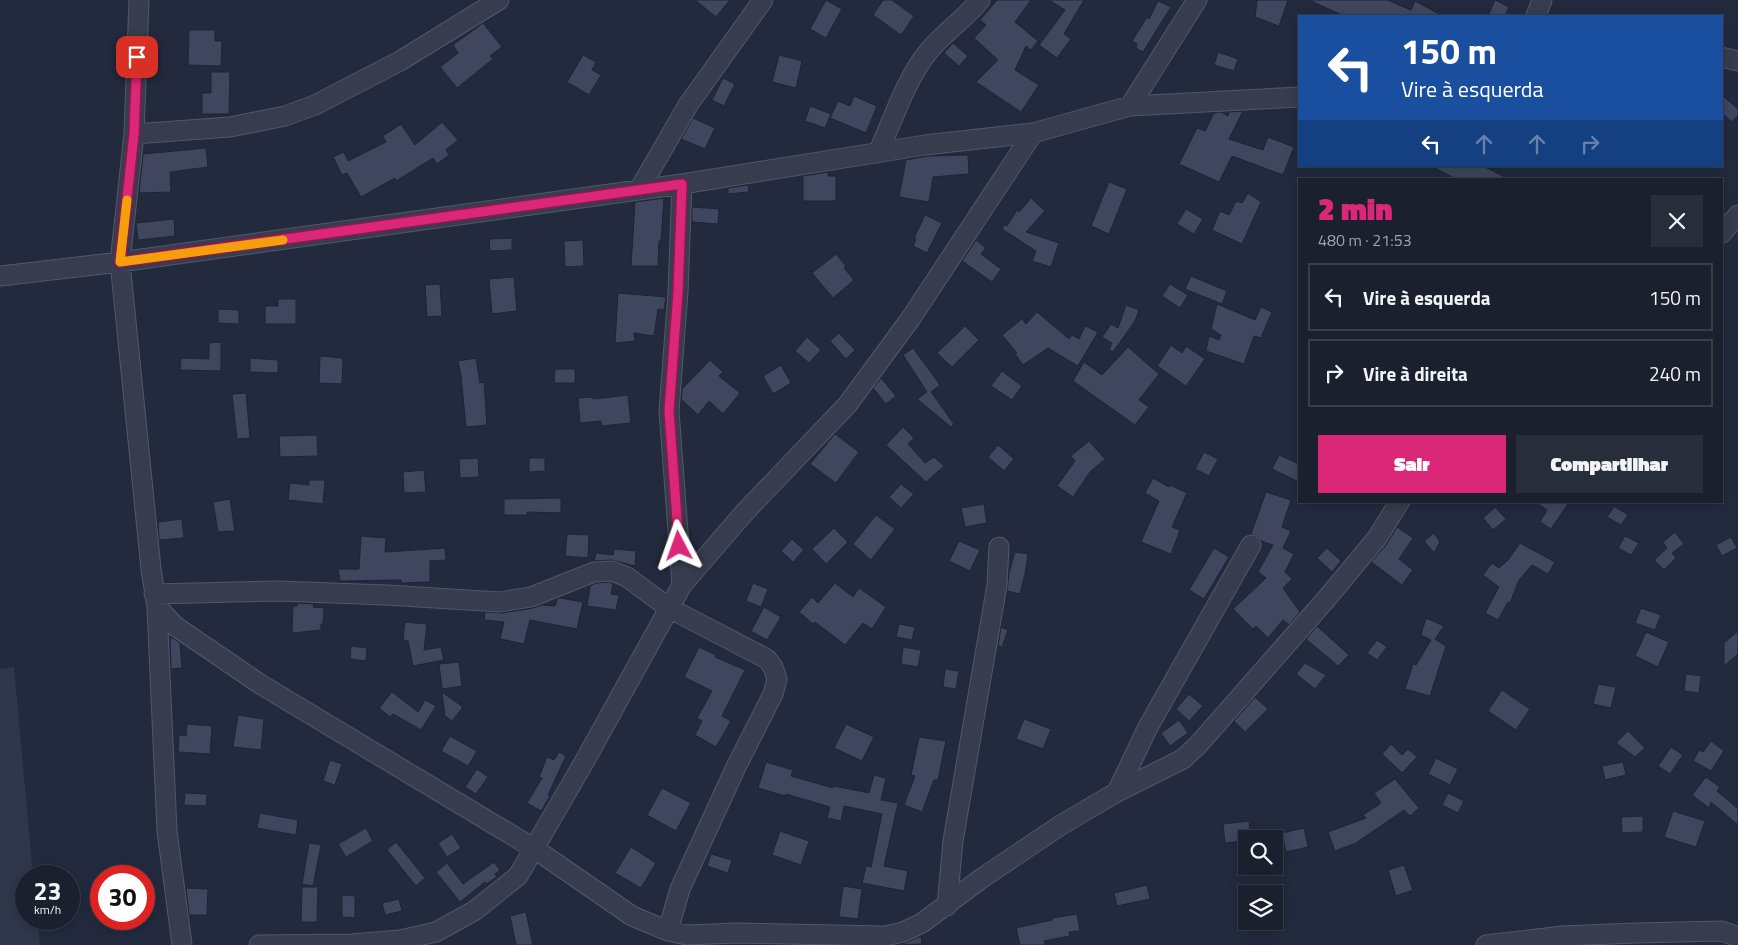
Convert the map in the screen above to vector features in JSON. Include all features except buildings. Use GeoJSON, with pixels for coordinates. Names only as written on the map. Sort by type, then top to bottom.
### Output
{"type":"FeatureCollection","features":[{"type":"Feature","properties":{"kind":"street"},"geometry":{"type":"LineString","coordinates":[[139,0],[134,134],[120,262],[156,600],[167,831],[183,944]]}},
{"type":"Feature","properties":{"kind":"street"},"geometry":{"type":"LineString","coordinates":[[134,134],[230,127],[285,116],[315,105],[400,61],[475,7],[499,0]]}},
{"type":"Feature","properties":{"kind":"street"},"geometry":{"type":"LineString","coordinates":[[639,190],[688,105],[763,0]]}},
{"type":"Feature","properties":{"kind":"street"},"geometry":{"type":"LineString","coordinates":[[878,153],[915,70],[928,52],[980,0]]}},
{"type":"Feature","properties":{"kind":"street"},"geometry":{"type":"LineString","coordinates":[[1130,106],[1196,0]]}},
{"type":"Feature","properties":{"kind":"street"},"geometry":{"type":"LineString","coordinates":[[1536,15],[1542,0]]}},
{"type":"Feature","properties":{"kind":"street"},"geometry":{"type":"LineString","coordinates":[[1723,58],[1738,61]]}},
{"type":"Feature","properties":{"kind":"street"},"geometry":{"type":"LineString","coordinates":[[0,276],[120,262],[682,184],[925,145],[1033,133],[1130,106],[1298,97]]}},
{"type":"Feature","properties":{"kind":"street"},"geometry":{"type":"LineString","coordinates":[[259,945],[352,944],[391,941],[436,932],[474,911],[518,876],[584,764],[682,585],[744,513],[848,404],[911,318],[1033,133]]}},
{"type":"Feature","properties":{"kind":"street"},"geometry":{"type":"LineString","coordinates":[[682,184],[678,292],[669,411],[682,585]]}},
{"type":"Feature","properties":{"kind":"street"},"geometry":{"type":"LineString","coordinates":[[1723,232],[1738,215]]}},
{"type":"Feature","properties":{"kind":"street"},"geometry":{"type":"LineString","coordinates":[[156,600],[175,626],[260,684],[535,848],[632,916],[668,931],[687,935],[737,933],[885,936],[903,932],[922,923],[982,878],[1061,825],[1117,792],[1183,759],[1198,745],[1328,597],[1377,538],[1399,503]]}},
{"type":"Feature","properties":{"kind":"street"},"geometry":{"type":"LineString","coordinates":[[1117,792],[1148,727],[1251,546]]}},
{"type":"Feature","properties":{"kind":"street"},"geometry":{"type":"LineString","coordinates":[[946,906],[953,841],[997,585],[999,547]]}},
{"type":"Feature","properties":{"kind":"street"},"geometry":{"type":"LineString","coordinates":[[156,600],[278,591],[500,602],[531,597],[594,572],[612,571],[627,577],[669,608],[767,659],[773,667],[777,679],[773,694],[736,767],[680,890],[668,931]]}},
{"type":"Feature","properties":{"kind":"street"},"geometry":{"type":"LineString","coordinates":[[1486,945],[1563,936],[1626,933],[1722,931],[1738,937]]}},
{"type":"Feature","properties":{"kind":"shaded area"},"geometry":{"type":"Polygon","coordinates":[[[14,667],[32,865],[15,865],[15,930],[38,930],[40,945],[0,945],[0,669],[14,667]]]}},
{"type":"Feature","properties":{"kind":"slow traffic"},"geometry":{"type":"LineString","coordinates":[[127,200],[120,262],[283,240]]}},
{"type":"Feature","properties":{"kind":"route"},"geometry":{"type":"LineString","coordinates":[[137,57],[134,134],[120,262],[682,184],[678,292],[669,411],[679,546]]}}]}
